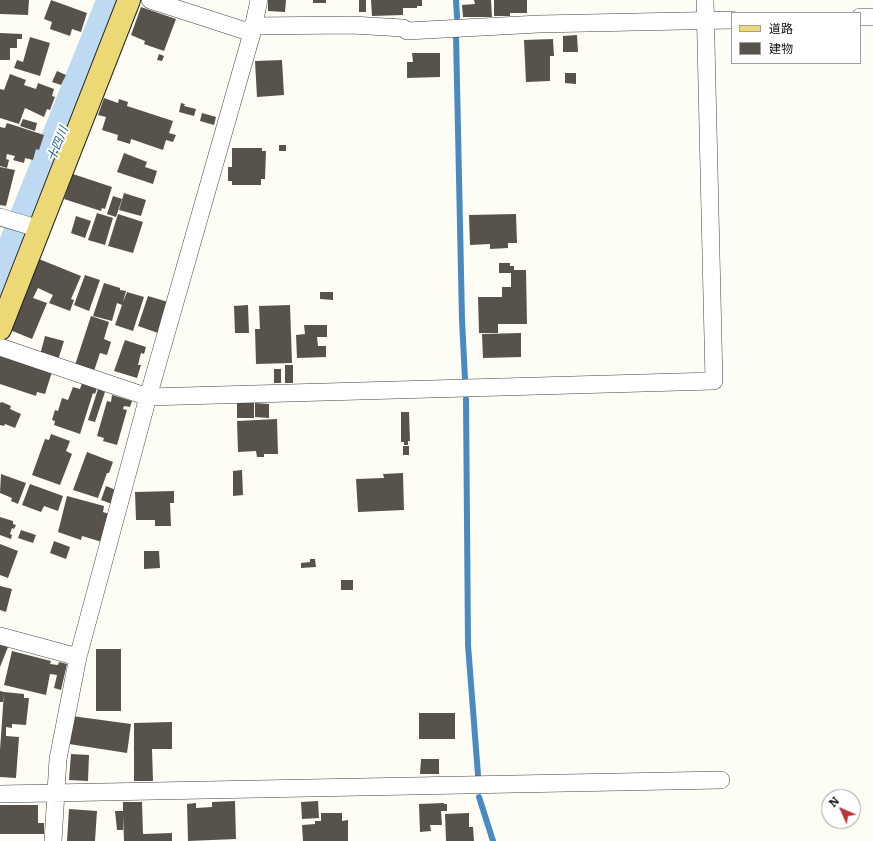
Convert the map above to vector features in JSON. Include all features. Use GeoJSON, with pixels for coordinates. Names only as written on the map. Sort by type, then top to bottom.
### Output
{"type":"FeatureCollection","features":[{"type":"Feature","properties":{"kind":"main road"},"geometry":{"type":"LineString","coordinates":[[0,329],[129,0]]}},
{"type":"Feature","properties":{"kind":"street"},"geometry":{"type":"LineString","coordinates":[[150,0],[252,30],[352,25],[403,28],[407,31],[523,25],[731,20]]}},
{"type":"Feature","properties":{"kind":"street"},"geometry":{"type":"LineString","coordinates":[[53,841],[55,794],[63,732],[78,657],[148,397],[252,30],[259,0]]}},
{"type":"Feature","properties":{"kind":"street"},"geometry":{"type":"LineString","coordinates":[[0,347],[148,397],[714,381],[705,0]]}},
{"type":"Feature","properties":{"kind":"street"},"geometry":{"type":"LineString","coordinates":[[861,17],[873,17]]}},
{"type":"Feature","properties":{"kind":"street"},"geometry":{"type":"LineString","coordinates":[[7,218],[38,229]]}},
{"type":"Feature","properties":{"kind":"street"},"geometry":{"type":"LineString","coordinates":[[0,636],[78,657]]}},
{"type":"Feature","properties":{"kind":"street"},"geometry":{"type":"LineString","coordinates":[[0,794],[721,780]]}},
{"type":"Feature","properties":{"kind":"building"},"geometry":{"type":"Polygon","coordinates":[[[0,0],[29,0],[28,15],[0,14],[0,0]]]}},
{"type":"Feature","properties":{"kind":"building"},"geometry":{"type":"Polygon","coordinates":[[[51,0],[87,13],[81,32],[72,29],[70,36],[50,29],[52,22],[44,19],[51,0]]]}},
{"type":"Feature","properties":{"kind":"building"},"geometry":{"type":"Polygon","coordinates":[[[268,0],[286,0],[285,12],[268,11],[268,0]]]}},
{"type":"Feature","properties":{"kind":"building"},"geometry":{"type":"Polygon","coordinates":[[[313,0],[326,0],[326,3],[313,3],[313,0]]]}},
{"type":"Feature","properties":{"kind":"building"},"geometry":{"type":"Polygon","coordinates":[[[359,0],[366,0],[366,12],[359,12],[359,0]]]}},
{"type":"Feature","properties":{"kind":"building"},"geometry":{"type":"Polygon","coordinates":[[[371,0],[422,0],[422,6],[417,6],[417,8],[403,8],[403,15],[372,16],[371,0]]]}},
{"type":"Feature","properties":{"kind":"building"},"geometry":{"type":"Polygon","coordinates":[[[474,0],[491,0],[492,17],[463,17],[462,5],[475,4],[474,0]]]}},
{"type":"Feature","properties":{"kind":"building"},"geometry":{"type":"Polygon","coordinates":[[[494,0],[527,0],[527,13],[510,13],[510,16],[494,16],[494,0]]]}},
{"type":"Feature","properties":{"kind":"building"},"geometry":{"type":"Polygon","coordinates":[[[141,7],[176,19],[164,51],[144,44],[145,41],[131,35],[141,7]]]}},
{"type":"Feature","properties":{"kind":"building"},"geometry":{"type":"Polygon","coordinates":[[[0,33],[22,34],[22,39],[17,39],[17,48],[10,48],[10,60],[0,60],[0,33]]]}},
{"type":"Feature","properties":{"kind":"building"},"geometry":{"type":"Polygon","coordinates":[[[577,35],[578,52],[563,52],[563,36],[577,35]]]}},
{"type":"Feature","properties":{"kind":"building"},"geometry":{"type":"Polygon","coordinates":[[[30,37],[50,43],[40,76],[14,68],[17,60],[23,62],[30,37]]]}},
{"type":"Feature","properties":{"kind":"building"},"geometry":{"type":"Polygon","coordinates":[[[553,39],[554,56],[550,56],[550,81],[526,82],[524,40],[553,39]]]}},
{"type":"Feature","properties":{"kind":"building"},"geometry":{"type":"Polygon","coordinates":[[[412,53],[440,53],[440,77],[407,78],[407,62],[413,62],[412,53]]]}},
{"type":"Feature","properties":{"kind":"building"},"geometry":{"type":"Polygon","coordinates":[[[159,54],[164,56],[162,61],[157,60],[159,54]]]}},
{"type":"Feature","properties":{"kind":"building"},"geometry":{"type":"Polygon","coordinates":[[[282,60],[284,95],[257,97],[255,61],[282,60]]]}},
{"type":"Feature","properties":{"kind":"building"},"geometry":{"type":"Polygon","coordinates":[[[57,71],[66,75],[61,85],[52,82],[57,71]]]}},
{"type":"Feature","properties":{"kind":"building"},"geometry":{"type":"Polygon","coordinates":[[[565,73],[576,73],[576,84],[565,83],[565,73]]]}},
{"type":"Feature","properties":{"kind":"building"},"geometry":{"type":"Polygon","coordinates":[[[10,74],[26,80],[24,85],[36,89],[38,83],[54,89],[52,96],[55,97],[50,110],[47,109],[44,117],[25,108],[19,124],[0,118],[0,89],[4,90],[10,74]]]}},
{"type":"Feature","properties":{"kind":"building"},"geometry":{"type":"Polygon","coordinates":[[[104,98],[118,103],[119,99],[128,102],[127,106],[173,121],[169,133],[176,135],[173,142],[166,140],[163,150],[131,139],[130,144],[117,140],[118,135],[102,130],[106,117],[98,115],[104,98]]]}},
{"type":"Feature","properties":{"kind":"building"},"geometry":{"type":"Polygon","coordinates":[[[181,103],[185,104],[184,106],[196,109],[194,116],[179,112],[181,103]]]}},
{"type":"Feature","properties":{"kind":"building"},"geometry":{"type":"Polygon","coordinates":[[[202,113],[216,117],[214,125],[200,121],[202,113]]]}},
{"type":"Feature","properties":{"kind":"building"},"geometry":{"type":"Polygon","coordinates":[[[23,119],[37,123],[35,131],[20,126],[23,119]]]}},
{"type":"Feature","properties":{"kind":"building"},"geometry":{"type":"Polygon","coordinates":[[[7,123],[44,135],[39,150],[36,149],[33,160],[25,158],[24,163],[13,160],[15,156],[7,154],[6,159],[9,160],[7,168],[0,166],[0,127],[5,128],[7,123]]]}},
{"type":"Feature","properties":{"kind":"building"},"geometry":{"type":"Polygon","coordinates":[[[279,145],[286,145],[286,151],[279,151],[279,145]]]}},
{"type":"Feature","properties":{"kind":"building"},"geometry":{"type":"Polygon","coordinates":[[[232,148],[262,148],[262,151],[266,151],[265,179],[261,179],[261,185],[232,185],[232,181],[228,181],[228,167],[232,167],[232,148]]]}},
{"type":"Feature","properties":{"kind":"building"},"geometry":{"type":"Polygon","coordinates":[[[124,153],[147,162],[145,167],[157,171],[153,184],[117,172],[124,153]]]}},
{"type":"Feature","properties":{"kind":"building"},"geometry":{"type":"Polygon","coordinates":[[[0,167],[15,170],[6,206],[0,205],[0,167]]]}},
{"type":"Feature","properties":{"kind":"building"},"geometry":{"type":"Polygon","coordinates":[[[73,174],[112,187],[105,209],[102,208],[101,211],[64,199],[73,174]]]}},
{"type":"Feature","properties":{"kind":"building"},"geometry":{"type":"Polygon","coordinates":[[[124,193],[146,200],[141,216],[119,210],[124,193]]]}},
{"type":"Feature","properties":{"kind":"building"},"geometry":{"type":"Polygon","coordinates":[[[113,196],[122,199],[116,217],[107,214],[113,196]]]}},
{"type":"Feature","properties":{"kind":"building"},"geometry":{"type":"Polygon","coordinates":[[[97,213],[113,218],[105,245],[88,240],[97,213]]]}},
{"type":"Feature","properties":{"kind":"building"},"geometry":{"type":"Polygon","coordinates":[[[118,214],[143,222],[133,253],[108,246],[118,214]]]}},
{"type":"Feature","properties":{"kind":"building"},"geometry":{"type":"Polygon","coordinates":[[[516,214],[517,243],[508,243],[508,248],[490,249],[490,244],[470,245],[469,215],[516,214]]]}},
{"type":"Feature","properties":{"kind":"building"},"geometry":{"type":"Polygon","coordinates":[[[76,216],[91,221],[85,238],[71,233],[76,216]]]}},
{"type":"Feature","properties":{"kind":"building"},"geometry":{"type":"Polygon","coordinates":[[[39,259],[81,276],[71,299],[74,300],[70,311],[49,303],[53,295],[38,288],[33,298],[47,303],[32,339],[10,330],[39,259]]]}},
{"type":"Feature","properties":{"kind":"building"},"geometry":{"type":"Polygon","coordinates":[[[499,263],[510,263],[510,266],[514,266],[514,270],[526,270],[527,324],[498,324],[498,333],[479,333],[478,297],[502,297],[502,287],[511,287],[511,273],[499,273],[499,263]]]}},
{"type":"Feature","properties":{"kind":"building"},"geometry":{"type":"Polygon","coordinates":[[[85,275],[100,280],[89,311],[74,305],[85,275]]]}},
{"type":"Feature","properties":{"kind":"building"},"geometry":{"type":"Polygon","coordinates":[[[104,283],[126,291],[123,302],[127,292],[144,297],[133,331],[115,325],[122,305],[117,303],[112,321],[93,316],[104,283]]]}},
{"type":"Feature","properties":{"kind":"building"},"geometry":{"type":"Polygon","coordinates":[[[320,292],[333,292],[333,300],[320,299],[320,292]]]}},
{"type":"Feature","properties":{"kind":"building"},"geometry":{"type":"Polygon","coordinates":[[[148,296],[168,302],[158,333],[138,326],[148,296]]]}},
{"type":"Feature","properties":{"kind":"building"},"geometry":{"type":"Polygon","coordinates":[[[248,305],[249,333],[235,333],[234,306],[248,305]]]}},
{"type":"Feature","properties":{"kind":"building"},"geometry":{"type":"Polygon","coordinates":[[[290,305],[292,363],[256,364],[255,329],[260,329],[259,306],[290,305]]]}},
{"type":"Feature","properties":{"kind":"building"},"geometry":{"type":"Polygon","coordinates":[[[91,316],[109,322],[104,339],[111,342],[107,355],[100,353],[94,371],[75,365],[91,316]]]}},
{"type":"Feature","properties":{"kind":"building"},"geometry":{"type":"Polygon","coordinates":[[[304,325],[327,325],[327,337],[317,337],[318,346],[326,346],[326,357],[297,358],[296,335],[305,334],[304,325]]]}},
{"type":"Feature","properties":{"kind":"building"},"geometry":{"type":"Polygon","coordinates":[[[521,333],[521,357],[483,358],[482,334],[521,333]]]}},
{"type":"Feature","properties":{"kind":"building"},"geometry":{"type":"Polygon","coordinates":[[[45,336],[64,341],[58,360],[40,355],[45,336]]]}},
{"type":"Feature","properties":{"kind":"building"},"geometry":{"type":"Polygon","coordinates":[[[125,340],[146,347],[144,354],[141,353],[138,365],[141,365],[137,378],[114,371],[125,340]]]}},
{"type":"Feature","properties":{"kind":"building"},"geometry":{"type":"Polygon","coordinates":[[[0,355],[52,372],[45,394],[37,392],[36,396],[0,384],[0,355]]]}},
{"type":"Feature","properties":{"kind":"building"},"geometry":{"type":"Polygon","coordinates":[[[285,365],[293,365],[293,383],[285,383],[285,365]]]}},
{"type":"Feature","properties":{"kind":"building"},"geometry":{"type":"Polygon","coordinates":[[[274,369],[281,369],[281,383],[274,383],[274,369]]]}},
{"type":"Feature","properties":{"kind":"building"},"geometry":{"type":"Polygon","coordinates":[[[82,383],[97,388],[95,394],[93,393],[80,434],[54,425],[55,421],[52,420],[55,410],[58,411],[62,398],[68,400],[73,387],[80,389],[82,383]]]}},
{"type":"Feature","properties":{"kind":"building"},"geometry":{"type":"Polygon","coordinates":[[[98,389],[105,392],[95,422],[88,420],[98,389]]]}},
{"type":"Feature","properties":{"kind":"building"},"geometry":{"type":"Polygon","coordinates":[[[112,395],[132,401],[130,407],[124,406],[123,409],[127,410],[117,445],[103,441],[104,438],[97,436],[107,401],[111,402],[112,395]]]}},
{"type":"Feature","properties":{"kind":"building"},"geometry":{"type":"Polygon","coordinates":[[[2,402],[11,406],[10,409],[21,414],[15,428],[5,424],[4,426],[0,425],[0,403],[2,402]]]}},
{"type":"Feature","properties":{"kind":"building"},"geometry":{"type":"Polygon","coordinates":[[[237,403],[254,403],[254,418],[237,418],[237,403]]]}},
{"type":"Feature","properties":{"kind":"building"},"geometry":{"type":"Polygon","coordinates":[[[255,403],[269,404],[269,418],[255,417],[255,403]]]}},
{"type":"Feature","properties":{"kind":"building"},"geometry":{"type":"Polygon","coordinates":[[[401,412],[409,412],[410,441],[408,441],[408,445],[404,445],[404,442],[401,442],[401,412]]]}},
{"type":"Feature","properties":{"kind":"building"},"geometry":{"type":"Polygon","coordinates":[[[277,419],[278,454],[264,454],[264,457],[257,457],[256,451],[238,452],[237,421],[277,419]]]}},
{"type":"Feature","properties":{"kind":"building"},"geometry":{"type":"Polygon","coordinates":[[[51,434],[70,441],[66,451],[72,454],[60,485],[32,475],[45,439],[49,440],[51,434]]]}},
{"type":"Feature","properties":{"kind":"building"},"geometry":{"type":"Polygon","coordinates":[[[403,446],[409,446],[409,455],[403,455],[403,446]]]}},
{"type":"Feature","properties":{"kind":"building"},"geometry":{"type":"Polygon","coordinates":[[[87,452],[113,462],[109,473],[107,473],[98,498],[73,490],[87,452]]]}},
{"type":"Feature","properties":{"kind":"building"},"geometry":{"type":"Polygon","coordinates":[[[242,470],[243,495],[233,496],[233,471],[242,470]]]}},
{"type":"Feature","properties":{"kind":"building"},"geometry":{"type":"Polygon","coordinates":[[[403,473],[404,510],[358,512],[356,479],[384,478],[383,474],[403,473]]]}},
{"type":"Feature","properties":{"kind":"building"},"geometry":{"type":"Polygon","coordinates":[[[1,474],[26,483],[18,504],[11,501],[12,498],[0,493],[1,474]]]}},
{"type":"Feature","properties":{"kind":"building"},"geometry":{"type":"Polygon","coordinates":[[[30,484],[63,496],[58,511],[44,506],[41,512],[22,505],[30,484]]]}},
{"type":"Feature","properties":{"kind":"building"},"geometry":{"type":"Polygon","coordinates":[[[106,486],[116,490],[112,504],[101,500],[106,486]]]}},
{"type":"Feature","properties":{"kind":"building"},"geometry":{"type":"Polygon","coordinates":[[[174,491],[174,503],[170,503],[171,526],[155,526],[155,520],[136,520],[135,492],[174,491]]]}},
{"type":"Feature","properties":{"kind":"building"},"geometry":{"type":"Polygon","coordinates":[[[67,496],[104,506],[103,512],[109,514],[102,542],[82,536],[81,540],[58,532],[67,496]]]}},
{"type":"Feature","properties":{"kind":"building"},"geometry":{"type":"Polygon","coordinates":[[[0,517],[13,521],[13,524],[16,525],[14,529],[12,528],[10,534],[12,535],[11,539],[0,535],[0,517]]]}},
{"type":"Feature","properties":{"kind":"building"},"geometry":{"type":"Polygon","coordinates":[[[21,530],[36,535],[33,543],[18,538],[21,530]]]}},
{"type":"Feature","properties":{"kind":"building"},"geometry":{"type":"Polygon","coordinates":[[[54,541],[70,547],[66,559],[50,553],[54,541]]]}},
{"type":"Feature","properties":{"kind":"building"},"geometry":{"type":"Polygon","coordinates":[[[0,544],[18,551],[8,578],[0,575],[0,544]]]}},
{"type":"Feature","properties":{"kind":"building"},"geometry":{"type":"Polygon","coordinates":[[[144,551],[159,551],[160,568],[144,569],[144,551]]]}},
{"type":"Feature","properties":{"kind":"building"},"geometry":{"type":"Polygon","coordinates":[[[310,559],[315,559],[316,567],[301,568],[301,563],[310,562],[310,559]]]}},
{"type":"Feature","properties":{"kind":"building"},"geometry":{"type":"Polygon","coordinates":[[[341,580],[353,580],[353,590],[341,590],[341,580]]]}},
{"type":"Feature","properties":{"kind":"building"},"geometry":{"type":"Polygon","coordinates":[[[0,586],[12,589],[6,612],[0,610],[0,586]]]}},
{"type":"Feature","properties":{"kind":"building"},"geometry":{"type":"Polygon","coordinates":[[[0,644],[8,647],[0,667],[0,644]]]}},
{"type":"Feature","properties":{"kind":"building"},"geometry":{"type":"Polygon","coordinates":[[[96,649],[121,649],[121,711],[96,711],[96,649]]]}},
{"type":"Feature","properties":{"kind":"building"},"geometry":{"type":"Polygon","coordinates":[[[12,651],[51,661],[50,664],[58,665],[59,662],[67,664],[61,690],[54,688],[57,675],[50,674],[46,695],[4,685],[12,651]]]}},
{"type":"Feature","properties":{"kind":"building"},"geometry":{"type":"Polygon","coordinates":[[[0,691],[4,692],[3,702],[0,702],[0,691]]]}},
{"type":"Feature","properties":{"kind":"building"},"geometry":{"type":"Polygon","coordinates":[[[4,692],[24,694],[24,698],[29,698],[26,725],[12,724],[12,728],[6,727],[6,736],[19,737],[16,778],[0,777],[0,750],[4,692]]]}},
{"type":"Feature","properties":{"kind":"building"},"geometry":{"type":"Polygon","coordinates":[[[419,713],[455,713],[455,739],[419,739],[419,713]]]}},
{"type":"Feature","properties":{"kind":"building"},"geometry":{"type":"Polygon","coordinates":[[[72,716],[131,724],[127,753],[69,744],[72,716]]]}},
{"type":"Feature","properties":{"kind":"building"},"geometry":{"type":"Polygon","coordinates":[[[172,722],[172,749],[152,749],[153,781],[134,781],[134,723],[172,722]]]}},
{"type":"Feature","properties":{"kind":"building"},"geometry":{"type":"Polygon","coordinates":[[[71,754],[89,755],[88,781],[69,780],[71,754]]]}},
{"type":"Feature","properties":{"kind":"building"},"geometry":{"type":"Polygon","coordinates":[[[421,759],[439,759],[439,774],[420,774],[421,759]]]}},
{"type":"Feature","properties":{"kind":"building"},"geometry":{"type":"Polygon","coordinates":[[[235,801],[236,839],[188,841],[187,804],[196,803],[196,808],[212,807],[212,802],[235,801]]]}},
{"type":"Feature","properties":{"kind":"building"},"geometry":{"type":"Polygon","coordinates":[[[318,801],[319,818],[302,819],[301,802],[318,801]]]}},
{"type":"Feature","properties":{"kind":"building"},"geometry":{"type":"Polygon","coordinates":[[[123,802],[142,802],[143,834],[172,833],[172,841],[124,841],[123,816],[123,830],[117,830],[115,811],[123,811],[123,802]]]}},
{"type":"Feature","properties":{"kind":"building"},"geometry":{"type":"Polygon","coordinates":[[[419,804],[447,804],[447,811],[441,811],[442,825],[430,825],[431,831],[420,832],[419,804]]]}},
{"type":"Feature","properties":{"kind":"building"},"geometry":{"type":"Polygon","coordinates":[[[0,805],[38,805],[38,823],[44,823],[44,834],[0,834],[0,805]]]}},
{"type":"Feature","properties":{"kind":"building"},"geometry":{"type":"Polygon","coordinates":[[[69,809],[97,811],[95,841],[67,841],[69,809]]]}},
{"type":"Feature","properties":{"kind":"building"},"geometry":{"type":"Polygon","coordinates":[[[321,813],[342,813],[342,821],[348,820],[348,841],[303,841],[302,825],[315,824],[315,821],[321,821],[321,813]]]}},
{"type":"Feature","properties":{"kind":"building"},"geometry":{"type":"Polygon","coordinates":[[[469,813],[469,827],[473,827],[474,841],[446,841],[445,814],[469,813]]]}},
{"type":"Feature","properties":{"kind":"waterway","name":"十四川"},"geometry":{"type":"LineString","coordinates":[[0,289],[116,0]]}},
{"type":"Feature","properties":{"kind":"waterway"},"geometry":{"type":"LineString","coordinates":[[456,0],[457,17]]}},
{"type":"Feature","properties":{"kind":"waterway"},"geometry":{"type":"LineString","coordinates":[[456,35],[462,320],[465,379]]}},
{"type":"Feature","properties":{"kind":"waterway"},"geometry":{"type":"LineString","coordinates":[[466,399],[468,645],[478,775]]}},
{"type":"Feature","properties":{"kind":"waterway"},"geometry":{"type":"LineString","coordinates":[[479,797],[493,841]]}}]}
